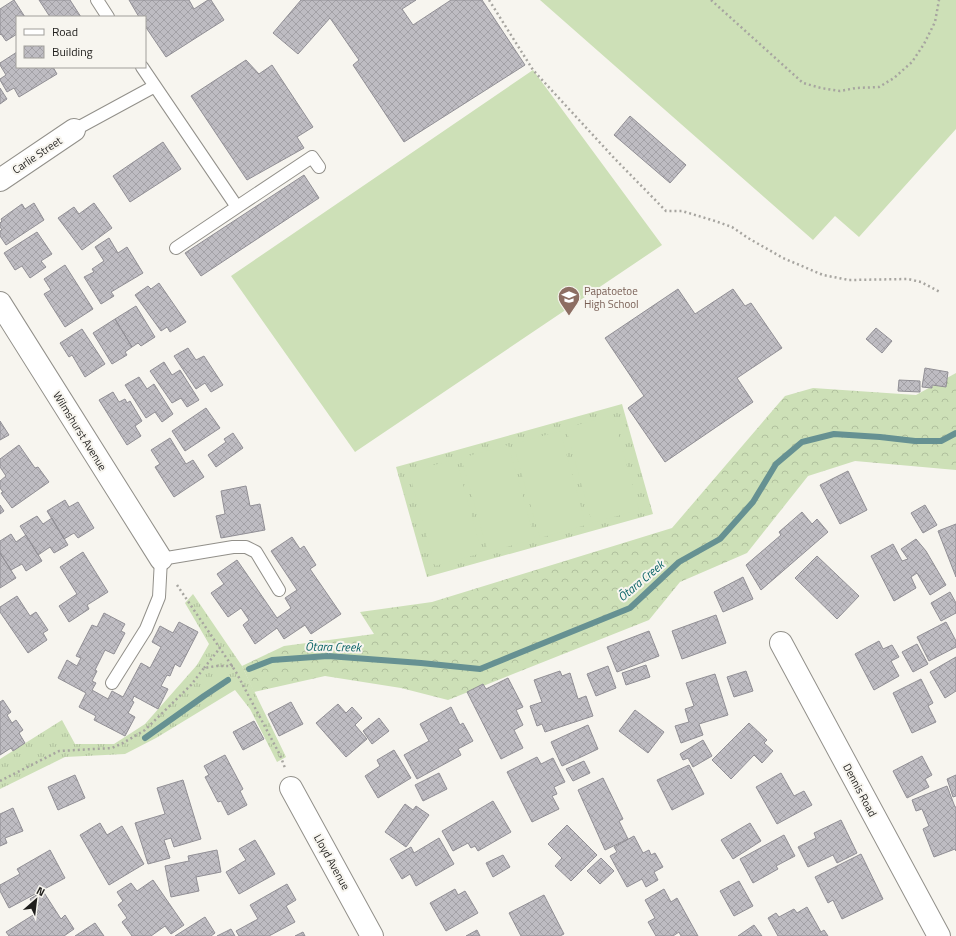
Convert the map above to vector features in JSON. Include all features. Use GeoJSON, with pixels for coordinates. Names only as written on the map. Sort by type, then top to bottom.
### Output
{"type":"FeatureCollection","features":[{"type":"Feature","properties":{"kind":"street","name":"Carlie Street"},"geometry":{"type":"LineString","coordinates":[[0,180],[74,130]]}},
{"type":"Feature","properties":{"kind":"street","name":"Wilmshurst Avenue"},"geometry":{"type":"LineString","coordinates":[[0,303],[161,559]]}},
{"type":"Feature","properties":{"kind":"street","name":"Dennis Road"},"geometry":{"type":"LineString","coordinates":[[782,643],[938,936]]}},
{"type":"Feature","properties":{"kind":"street","name":"Lloyd Avenue"},"geometry":{"type":"LineString","coordinates":[[291,788],[372,936]]}},
{"type":"Feature","properties":{"kind":"lane"},"geometry":{"type":"LineString","coordinates":[[97,0],[107,16]]}},
{"type":"Feature","properties":{"kind":"lane"},"geometry":{"type":"LineString","coordinates":[[143,68],[237,207]]}},
{"type":"Feature","properties":{"kind":"lane"},"geometry":{"type":"LineString","coordinates":[[74,130],[155,86]]}},
{"type":"Feature","properties":{"kind":"lane"},"geometry":{"type":"LineString","coordinates":[[176,248],[312,157],[319,167]]}},
{"type":"Feature","properties":{"kind":"lane"},"geometry":{"type":"LineString","coordinates":[[112,683],[146,629],[158,597],[161,559],[233,547],[246,547],[256,552],[279,590]]}},
{"type":"Feature","properties":{"kind":"path"},"geometry":{"type":"LineString","coordinates":[[489,0],[533,70],[615,159],[666,211],[682,211],[715,221],[732,228],[784,258],[823,275],[849,280],[908,279],[921,282],[940,292]]}},
{"type":"Feature","properties":{"kind":"path"},"geometry":{"type":"LineString","coordinates":[[711,0],[803,83],[840,91],[856,88],[878,87],[894,78],[912,62],[924,44],[935,22],[939,0]]}},
{"type":"Feature","properties":{"kind":"path"},"geometry":{"type":"LineString","coordinates":[[161,559],[233,666],[280,755],[291,788]]}},
{"type":"Feature","properties":{"kind":"path"},"geometry":{"type":"LineString","coordinates":[[0,781],[59,751],[112,748],[123,744],[145,730],[191,684],[220,648]]}},
{"type":"Feature","properties":{"kind":"path"},"geometry":{"type":"LineString","coordinates":[[204,668],[233,666]]}},
{"type":"Feature","properties":{"kind":"green space"},"geometry":{"type":"Polygon","coordinates":[[[540,0],[956,0],[956,129],[859,237],[835,216],[813,240],[540,0]]]}},
{"type":"Feature","properties":{"kind":"green space"},"geometry":{"type":"Polygon","coordinates":[[[533,70],[662,245],[355,452],[231,276],[533,70]]]}},
{"type":"Feature","properties":{"kind":"green space"},"geometry":{"type":"Polygon","coordinates":[[[956,373],[956,470],[855,461],[808,476],[747,553],[680,582],[649,620],[448,700],[401,688],[325,676],[254,692],[242,666],[284,646],[374,634],[360,612],[432,602],[672,528],[785,396],[813,388],[916,395],[956,373]]]}},
{"type":"Feature","properties":{"kind":"green space"},"geometry":{"type":"Polygon","coordinates":[[[622,404],[653,514],[427,577],[396,467],[622,404]]]}},
{"type":"Feature","properties":{"kind":"green space"},"geometry":{"type":"Polygon","coordinates":[[[613,415],[639,510],[592,523],[566,428],[613,415]]]}},
{"type":"Feature","properties":{"kind":"green space"},"geometry":{"type":"Polygon","coordinates":[[[560,431],[586,525],[540,538],[513,444],[560,431]]]}},
{"type":"Feature","properties":{"kind":"green space"},"geometry":{"type":"Polygon","coordinates":[[[508,445],[535,539],[488,552],[461,458],[508,445]]]}},
{"type":"Feature","properties":{"kind":"green space"},"geometry":{"type":"Polygon","coordinates":[[[456,459],[482,553],[435,566],[409,472],[456,459]]]}},
{"type":"Feature","properties":{"kind":"green space"},"geometry":{"type":"Polygon","coordinates":[[[193,594],[242,666],[286,757],[277,762],[250,709],[235,690],[156,738],[125,754],[65,757],[0,789],[0,759],[62,720],[75,744],[114,744],[145,724],[197,665],[209,644],[185,603],[193,594]]]}},
{"type":"Feature","properties":{"kind":"building"},"geometry":{"type":"Polygon","coordinates":[[[14,0],[24,16],[16,16],[16,35],[6,41],[1,34],[0,35],[0,9],[14,0]]]}},
{"type":"Feature","properties":{"kind":"building"},"geometry":{"type":"Polygon","coordinates":[[[39,0],[70,0],[80,16],[49,16],[39,0]]]}},
{"type":"Feature","properties":{"kind":"building"},"geometry":{"type":"Polygon","coordinates":[[[129,0],[189,0],[194,9],[208,0],[211,0],[224,20],[166,57],[146,27],[146,16],[138,16],[129,0]]]}},
{"type":"Feature","properties":{"kind":"building"},"geometry":{"type":"Polygon","coordinates":[[[301,0],[416,0],[402,9],[413,25],[451,0],[482,0],[525,65],[404,142],[353,65],[359,60],[330,18],[298,54],[273,33],[301,0]]]}},
{"type":"Feature","properties":{"kind":"building"},"geometry":{"type":"Polygon","coordinates":[[[16,53],[16,68],[54,68],[57,74],[19,97],[14,88],[7,92],[0,80],[6,75],[0,63],[16,53]]]}},
{"type":"Feature","properties":{"kind":"building"},"geometry":{"type":"Polygon","coordinates":[[[246,60],[259,74],[272,65],[313,127],[297,137],[304,148],[247,180],[191,96],[246,60]]]}},
{"type":"Feature","properties":{"kind":"building"},"geometry":{"type":"Polygon","coordinates":[[[0,88],[7,99],[0,104],[0,88]]]}},
{"type":"Feature","properties":{"kind":"building"},"geometry":{"type":"Polygon","coordinates":[[[630,116],[686,165],[670,183],[614,135],[630,116]]]}},
{"type":"Feature","properties":{"kind":"building"},"geometry":{"type":"Polygon","coordinates":[[[163,142],[181,169],[130,202],[113,176],[163,142]]]}},
{"type":"Feature","properties":{"kind":"building"},"geometry":{"type":"Polygon","coordinates":[[[304,175],[319,198],[201,276],[185,253],[304,175]]]}},
{"type":"Feature","properties":{"kind":"building"},"geometry":{"type":"Polygon","coordinates":[[[34,203],[44,220],[6,245],[0,236],[0,231],[2,230],[0,227],[0,223],[2,221],[1,219],[22,204],[25,209],[34,203]]]}},
{"type":"Feature","properties":{"kind":"building"},"geometry":{"type":"Polygon","coordinates":[[[94,203],[112,228],[82,250],[58,218],[74,207],[79,214],[94,203]]]}},
{"type":"Feature","properties":{"kind":"building"},"geometry":{"type":"Polygon","coordinates":[[[37,232],[52,254],[41,261],[46,267],[30,278],[22,266],[15,270],[4,253],[37,232]]]}},
{"type":"Feature","properties":{"kind":"building"},"geometry":{"type":"Polygon","coordinates":[[[109,238],[118,253],[127,247],[143,273],[111,292],[114,296],[101,304],[84,277],[94,272],[92,269],[104,261],[95,247],[109,238]]]}},
{"type":"Feature","properties":{"kind":"building"},"geometry":{"type":"Polygon","coordinates":[[[65,265],[93,309],[65,327],[44,294],[51,290],[44,279],[65,265]]]}},
{"type":"Feature","properties":{"kind":"building"},"geometry":{"type":"Polygon","coordinates":[[[159,283],[186,322],[170,332],[167,327],[161,331],[135,295],[148,286],[151,289],[159,283]]]}},
{"type":"Feature","properties":{"kind":"building"},"geometry":{"type":"Polygon","coordinates":[[[678,289],[695,314],[733,289],[745,306],[751,303],[782,348],[737,378],[753,402],[665,462],[628,408],[644,396],[605,338],[678,289]]]}},
{"type":"Feature","properties":{"kind":"building"},"geometry":{"type":"Polygon","coordinates":[[[136,306],[155,337],[141,346],[138,343],[132,347],[115,319],[136,306]]]}},
{"type":"Feature","properties":{"kind":"building"},"geometry":{"type":"Polygon","coordinates":[[[115,319],[132,347],[125,352],[127,355],[112,364],[93,333],[115,319]]]}},
{"type":"Feature","properties":{"kind":"building"},"geometry":{"type":"Polygon","coordinates":[[[876,328],[892,341],[882,353],[866,339],[876,328]]]}},
{"type":"Feature","properties":{"kind":"building"},"geometry":{"type":"Polygon","coordinates":[[[82,329],[105,364],[85,377],[72,355],[69,357],[60,343],[82,329]]]}},
{"type":"Feature","properties":{"kind":"building"},"geometry":{"type":"Polygon","coordinates":[[[188,348],[196,360],[204,356],[223,385],[211,392],[205,383],[196,389],[174,356],[188,348]]]}},
{"type":"Feature","properties":{"kind":"building"},"geometry":{"type":"Polygon","coordinates":[[[164,362],[172,375],[180,370],[199,400],[187,407],[181,398],[172,403],[150,371],[164,362]]]}},
{"type":"Feature","properties":{"kind":"building"},"geometry":{"type":"Polygon","coordinates":[[[925,368],[948,372],[946,387],[932,385],[932,388],[922,387],[925,368]]]}},
{"type":"Feature","properties":{"kind":"building"},"geometry":{"type":"Polygon","coordinates":[[[139,377],[147,389],[154,384],[173,414],[162,422],[155,412],[146,418],[125,385],[139,377]]]}},
{"type":"Feature","properties":{"kind":"building"},"geometry":{"type":"Polygon","coordinates":[[[899,380],[920,381],[920,392],[898,391],[899,380]]]}},
{"type":"Feature","properties":{"kind":"building"},"geometry":{"type":"Polygon","coordinates":[[[113,392],[119,402],[125,399],[127,403],[130,401],[142,421],[135,426],[141,436],[127,445],[99,400],[113,392]]]}},
{"type":"Feature","properties":{"kind":"building"},"geometry":{"type":"Polygon","coordinates":[[[206,408],[220,428],[185,451],[172,431],[206,408]]]}},
{"type":"Feature","properties":{"kind":"building"},"geometry":{"type":"Polygon","coordinates":[[[0,421],[9,435],[0,440],[0,421]]]}},
{"type":"Feature","properties":{"kind":"building"},"geometry":{"type":"Polygon","coordinates":[[[233,433],[243,448],[216,467],[208,455],[226,442],[224,439],[233,433]]]}},
{"type":"Feature","properties":{"kind":"building"},"geometry":{"type":"Polygon","coordinates":[[[170,438],[186,464],[193,460],[204,477],[174,497],[155,467],[160,464],[151,450],[170,438]]]}},
{"type":"Feature","properties":{"kind":"building"},"geometry":{"type":"Polygon","coordinates":[[[19,445],[35,468],[38,467],[49,482],[12,508],[1,493],[3,492],[0,488],[0,481],[6,476],[0,467],[0,459],[19,445]]]}},
{"type":"Feature","properties":{"kind":"building"},"geometry":{"type":"Polygon","coordinates":[[[848,471],[867,510],[840,524],[820,485],[848,471]]]}},
{"type":"Feature","properties":{"kind":"building"},"geometry":{"type":"Polygon","coordinates":[[[246,486],[250,506],[260,504],[265,530],[221,538],[216,516],[225,514],[221,491],[246,486]]]}},
{"type":"Feature","properties":{"kind":"building"},"geometry":{"type":"Polygon","coordinates":[[[65,500],[69,507],[78,502],[94,528],[78,538],[74,533],[64,539],[47,511],[65,500]]]}},
{"type":"Feature","properties":{"kind":"building"},"geometry":{"type":"Polygon","coordinates":[[[0,505],[4,511],[0,514],[0,505]]]}},
{"type":"Feature","properties":{"kind":"building"},"geometry":{"type":"Polygon","coordinates":[[[925,505],[937,525],[923,533],[911,513],[925,505]]]}},
{"type":"Feature","properties":{"kind":"building"},"geometry":{"type":"Polygon","coordinates":[[[802,512],[812,524],[817,519],[828,532],[761,590],[746,565],[781,535],[779,532],[802,512]]]}},
{"type":"Feature","properties":{"kind":"building"},"geometry":{"type":"Polygon","coordinates":[[[37,516],[43,524],[52,518],[68,545],[54,553],[50,547],[38,555],[20,526],[37,516]]]}},
{"type":"Feature","properties":{"kind":"building"},"geometry":{"type":"Polygon","coordinates":[[[956,524],[956,577],[938,531],[956,524]]]}},
{"type":"Feature","properties":{"kind":"building"},"geometry":{"type":"Polygon","coordinates":[[[11,534],[16,542],[26,535],[42,561],[26,571],[22,564],[11,570],[0,553],[0,541],[11,534]]]}},
{"type":"Feature","properties":{"kind":"building"},"geometry":{"type":"Polygon","coordinates":[[[292,537],[300,549],[304,546],[316,565],[310,569],[341,614],[311,634],[305,625],[284,639],[277,628],[255,644],[243,625],[249,620],[241,608],[228,617],[211,593],[224,584],[217,574],[237,560],[277,618],[291,608],[285,598],[297,590],[271,551],[292,537]]]}},
{"type":"Feature","properties":{"kind":"building"},"geometry":{"type":"Polygon","coordinates":[[[916,539],[926,551],[946,585],[930,595],[917,573],[911,577],[916,588],[894,601],[871,556],[893,544],[902,561],[908,559],[901,549],[916,539]]]}},
{"type":"Feature","properties":{"kind":"building"},"geometry":{"type":"Polygon","coordinates":[[[83,552],[108,592],[87,605],[89,609],[69,622],[59,606],[77,594],[60,567],[83,552]]]}},
{"type":"Feature","properties":{"kind":"building"},"geometry":{"type":"Polygon","coordinates":[[[0,553],[16,578],[0,588],[0,553]]]}},
{"type":"Feature","properties":{"kind":"building"},"geometry":{"type":"Polygon","coordinates":[[[817,556],[859,596],[837,619],[795,578],[817,556]]]}},
{"type":"Feature","properties":{"kind":"building"},"geometry":{"type":"Polygon","coordinates":[[[743,577],[753,599],[723,612],[714,592],[743,577]]]}},
{"type":"Feature","properties":{"kind":"building"},"geometry":{"type":"Polygon","coordinates":[[[950,592],[956,603],[956,613],[941,621],[931,603],[950,592]]]}},
{"type":"Feature","properties":{"kind":"building"},"geometry":{"type":"Polygon","coordinates":[[[17,596],[30,616],[36,612],[48,630],[43,633],[47,640],[28,653],[0,612],[0,607],[17,596]]]}},
{"type":"Feature","properties":{"kind":"building"},"geometry":{"type":"Polygon","coordinates":[[[104,613],[125,624],[121,631],[125,633],[114,654],[105,650],[95,670],[97,671],[92,681],[96,683],[92,690],[108,699],[112,691],[123,697],[141,663],[150,668],[161,647],[152,642],[160,626],[173,633],[179,622],[198,632],[180,667],[175,664],[170,676],[167,675],[161,686],[168,689],[158,709],[134,696],[132,701],[134,702],[128,713],[135,717],[125,736],[94,720],[96,716],[79,707],[86,693],[58,678],[67,660],[77,666],[81,658],[76,656],[92,625],[97,627],[104,613]]]}},
{"type":"Feature","properties":{"kind":"building"},"geometry":{"type":"Polygon","coordinates":[[[716,615],[726,643],[682,659],[672,631],[716,615]]]}},
{"type":"Feature","properties":{"kind":"building"},"geometry":{"type":"Polygon","coordinates":[[[946,622],[956,641],[956,647],[929,661],[917,637],[946,622]]]}},
{"type":"Feature","properties":{"kind":"building"},"geometry":{"type":"Polygon","coordinates":[[[649,631],[659,656],[617,672],[607,647],[649,631]]]}},
{"type":"Feature","properties":{"kind":"building"},"geometry":{"type":"Polygon","coordinates":[[[879,641],[883,649],[892,645],[899,657],[891,661],[899,676],[874,690],[855,654],[879,641]]]}},
{"type":"Feature","properties":{"kind":"building"},"geometry":{"type":"Polygon","coordinates":[[[917,644],[928,664],[913,672],[902,652],[917,644]]]}},
{"type":"Feature","properties":{"kind":"building"},"geometry":{"type":"Polygon","coordinates":[[[956,657],[956,691],[945,698],[930,672],[956,657]]]}},
{"type":"Feature","properties":{"kind":"building"},"geometry":{"type":"Polygon","coordinates":[[[646,665],[650,677],[626,685],[622,673],[646,665]]]}},
{"type":"Feature","properties":{"kind":"building"},"geometry":{"type":"Polygon","coordinates":[[[608,666],[616,688],[596,696],[587,674],[608,666]]]}},
{"type":"Feature","properties":{"kind":"building"},"geometry":{"type":"Polygon","coordinates":[[[560,671],[562,676],[570,673],[578,699],[586,696],[593,716],[545,732],[542,724],[537,726],[530,706],[542,702],[534,680],[560,671]]]}},
{"type":"Feature","properties":{"kind":"building"},"geometry":{"type":"Polygon","coordinates":[[[746,671],[753,691],[734,697],[727,677],[746,671]]]}},
{"type":"Feature","properties":{"kind":"building"},"geometry":{"type":"Polygon","coordinates":[[[715,674],[728,715],[699,724],[703,735],[681,743],[675,726],[689,722],[685,709],[694,706],[686,683],[715,674]]]}},
{"type":"Feature","properties":{"kind":"building"},"geometry":{"type":"Polygon","coordinates":[[[508,678],[523,707],[516,710],[523,725],[514,730],[523,748],[501,759],[467,692],[483,684],[486,689],[508,678]]]}},
{"type":"Feature","properties":{"kind":"building"},"geometry":{"type":"Polygon","coordinates":[[[921,679],[933,703],[928,706],[936,722],[912,733],[893,693],[921,679]]]}},
{"type":"Feature","properties":{"kind":"building"},"geometry":{"type":"Polygon","coordinates":[[[3,700],[11,712],[7,715],[12,723],[16,720],[23,730],[19,733],[25,743],[13,751],[11,748],[0,755],[0,702],[3,700]]]}},
{"type":"Feature","properties":{"kind":"building"},"geometry":{"type":"Polygon","coordinates":[[[291,702],[303,724],[279,736],[268,714],[291,702]]]}},
{"type":"Feature","properties":{"kind":"building"},"geometry":{"type":"Polygon","coordinates":[[[338,704],[346,713],[352,707],[362,718],[355,725],[367,739],[346,757],[316,723],[338,704]]]}},
{"type":"Feature","properties":{"kind":"building"},"geometry":{"type":"Polygon","coordinates":[[[451,707],[460,725],[463,723],[473,741],[458,749],[461,755],[417,779],[404,755],[429,741],[420,724],[451,707]]]}},
{"type":"Feature","properties":{"kind":"building"},"geometry":{"type":"Polygon","coordinates":[[[635,710],[664,732],[648,753],[619,731],[635,710]]]}},
{"type":"Feature","properties":{"kind":"building"},"geometry":{"type":"Polygon","coordinates":[[[379,718],[389,731],[372,744],[363,731],[379,718]]]}},
{"type":"Feature","properties":{"kind":"building"},"geometry":{"type":"Polygon","coordinates":[[[254,721],[264,739],[243,750],[233,732],[254,721]]]}},
{"type":"Feature","properties":{"kind":"building"},"geometry":{"type":"Polygon","coordinates":[[[749,723],[767,740],[764,743],[773,751],[762,763],[754,755],[731,779],[712,760],[749,723]]]}},
{"type":"Feature","properties":{"kind":"building"},"geometry":{"type":"Polygon","coordinates":[[[588,725],[598,749],[562,766],[551,742],[588,725]]]}},
{"type":"Feature","properties":{"kind":"building"},"geometry":{"type":"Polygon","coordinates":[[[703,740],[712,756],[693,767],[688,758],[683,760],[680,754],[703,740]]]}},
{"type":"Feature","properties":{"kind":"building"},"geometry":{"type":"Polygon","coordinates":[[[394,750],[411,778],[378,798],[365,776],[380,766],[377,760],[394,750]]]}},
{"type":"Feature","properties":{"kind":"building"},"geometry":{"type":"Polygon","coordinates":[[[225,755],[243,789],[240,791],[247,805],[228,815],[221,801],[218,802],[205,777],[209,775],[204,766],[225,755]]]}},
{"type":"Feature","properties":{"kind":"building"},"geometry":{"type":"Polygon","coordinates":[[[922,756],[932,775],[925,779],[929,787],[907,798],[893,771],[922,756]]]}},
{"type":"Feature","properties":{"kind":"building"},"geometry":{"type":"Polygon","coordinates":[[[537,757],[541,764],[553,758],[565,782],[554,787],[557,794],[552,796],[559,809],[532,822],[507,772],[537,757]]]}},
{"type":"Feature","properties":{"kind":"building"},"geometry":{"type":"Polygon","coordinates":[[[584,761],[590,773],[573,781],[566,769],[584,761]]]}},
{"type":"Feature","properties":{"kind":"building"},"geometry":{"type":"Polygon","coordinates":[[[689,765],[704,794],[672,810],[657,780],[689,765]]]}},
{"type":"Feature","properties":{"kind":"building"},"geometry":{"type":"Polygon","coordinates":[[[439,773],[447,789],[423,801],[415,785],[439,773]]]}},
{"type":"Feature","properties":{"kind":"building"},"geometry":{"type":"Polygon","coordinates":[[[781,773],[794,796],[804,791],[812,805],[777,824],[756,787],[781,773]]]}},
{"type":"Feature","properties":{"kind":"building"},"geometry":{"type":"Polygon","coordinates":[[[75,775],[85,798],[58,810],[48,787],[75,775]]]}},
{"type":"Feature","properties":{"kind":"building"},"geometry":{"type":"Polygon","coordinates":[[[956,775],[956,796],[953,797],[947,779],[956,775]]]}},
{"type":"Feature","properties":{"kind":"building"},"geometry":{"type":"Polygon","coordinates":[[[603,778],[623,819],[619,821],[628,839],[605,850],[578,790],[603,778]]]}},
{"type":"Feature","properties":{"kind":"building"},"geometry":{"type":"Polygon","coordinates":[[[183,780],[201,839],[174,847],[171,838],[164,840],[170,858],[148,864],[135,823],[165,814],[157,788],[183,780]]]}},
{"type":"Feature","properties":{"kind":"building"},"geometry":{"type":"Polygon","coordinates":[[[947,786],[956,807],[956,851],[955,849],[934,857],[923,829],[929,826],[922,809],[916,811],[912,800],[947,786]]]}},
{"type":"Feature","properties":{"kind":"building"},"geometry":{"type":"Polygon","coordinates":[[[493,801],[511,832],[478,851],[475,846],[471,848],[468,843],[453,851],[442,831],[493,801]]]}},
{"type":"Feature","properties":{"kind":"building"},"geometry":{"type":"Polygon","coordinates":[[[405,804],[413,810],[416,806],[429,815],[406,847],[385,832],[405,804]]]}},
{"type":"Feature","properties":{"kind":"building"},"geometry":{"type":"Polygon","coordinates":[[[13,808],[23,831],[5,838],[7,843],[0,846],[0,814],[13,808]]]}},
{"type":"Feature","properties":{"kind":"building"},"geometry":{"type":"Polygon","coordinates":[[[841,820],[857,853],[837,863],[833,855],[808,867],[798,847],[816,838],[814,833],[841,820]]]}},
{"type":"Feature","properties":{"kind":"building"},"geometry":{"type":"Polygon","coordinates":[[[100,823],[107,835],[122,826],[144,864],[109,885],[80,835],[100,823]]]}},
{"type":"Feature","properties":{"kind":"building"},"geometry":{"type":"Polygon","coordinates":[[[750,823],[761,841],[733,859],[721,840],[750,823]]]}},
{"type":"Feature","properties":{"kind":"building"},"geometry":{"type":"Polygon","coordinates":[[[567,825],[597,855],[571,881],[555,866],[562,858],[548,844],[567,825]]]}},
{"type":"Feature","properties":{"kind":"building"},"geometry":{"type":"Polygon","coordinates":[[[784,835],[795,856],[776,866],[778,869],[753,883],[740,859],[784,835]]]}},
{"type":"Feature","properties":{"kind":"building"},"geometry":{"type":"Polygon","coordinates":[[[634,836],[643,853],[649,850],[651,855],[655,853],[663,867],[654,872],[658,880],[646,887],[642,879],[627,887],[610,856],[617,852],[614,847],[634,836]]]}},
{"type":"Feature","properties":{"kind":"building"},"geometry":{"type":"Polygon","coordinates":[[[439,838],[454,864],[416,886],[410,874],[402,879],[390,859],[411,847],[414,853],[439,838]]]}},
{"type":"Feature","properties":{"kind":"building"},"geometry":{"type":"Polygon","coordinates":[[[255,840],[275,874],[239,894],[226,872],[246,860],[239,849],[255,840]]]}},
{"type":"Feature","properties":{"kind":"building"},"geometry":{"type":"Polygon","coordinates":[[[50,850],[65,878],[9,908],[0,891],[0,885],[20,874],[17,869],[50,850]]]}},
{"type":"Feature","properties":{"kind":"building"},"geometry":{"type":"Polygon","coordinates":[[[217,850],[221,872],[196,877],[199,891],[171,897],[165,866],[189,861],[188,856],[217,850]]]}},
{"type":"Feature","properties":{"kind":"building"},"geometry":{"type":"Polygon","coordinates":[[[861,854],[883,899],[842,919],[833,900],[828,903],[815,877],[861,854]]]}},
{"type":"Feature","properties":{"kind":"building"},"geometry":{"type":"Polygon","coordinates":[[[503,855],[510,867],[493,877],[486,863],[503,855]]]}},
{"type":"Feature","properties":{"kind":"building"},"geometry":{"type":"Polygon","coordinates":[[[601,858],[614,871],[600,884],[587,871],[601,858]]]}},
{"type":"Feature","properties":{"kind":"building"},"geometry":{"type":"Polygon","coordinates":[[[153,880],[184,925],[171,934],[165,926],[151,936],[132,936],[122,922],[127,918],[118,905],[123,901],[117,892],[131,883],[137,891],[153,880]]]}},
{"type":"Feature","properties":{"kind":"building"},"geometry":{"type":"Polygon","coordinates":[[[739,881],[753,906],[734,916],[720,891],[739,881]]]}},
{"type":"Feature","properties":{"kind":"building"},"geometry":{"type":"Polygon","coordinates":[[[287,884],[296,900],[286,906],[295,922],[269,936],[239,936],[236,931],[258,919],[250,905],[287,884]]]}},
{"type":"Feature","properties":{"kind":"building"},"geometry":{"type":"Polygon","coordinates":[[[455,889],[458,895],[465,891],[478,913],[446,931],[430,903],[455,889]]]}},
{"type":"Feature","properties":{"kind":"building"},"geometry":{"type":"Polygon","coordinates":[[[664,889],[671,902],[677,898],[698,936],[681,936],[679,932],[673,936],[656,936],[648,922],[655,918],[645,900],[664,889]]]}},
{"type":"Feature","properties":{"kind":"building"},"geometry":{"type":"Polygon","coordinates":[[[43,891],[61,919],[65,915],[74,929],[64,936],[9,936],[6,932],[38,912],[30,899],[43,891]]]}},
{"type":"Feature","properties":{"kind":"building"},"geometry":{"type":"Polygon","coordinates":[[[544,895],[564,934],[560,936],[521,936],[509,913],[544,895]]]}},
{"type":"Feature","properties":{"kind":"building"},"geometry":{"type":"Polygon","coordinates":[[[807,907],[821,932],[824,930],[828,936],[778,936],[768,918],[776,913],[779,917],[794,909],[797,913],[807,907]]]}},
{"type":"Feature","properties":{"kind":"building"},"geometry":{"type":"Polygon","coordinates":[[[205,917],[215,933],[211,936],[175,936],[205,917]]]}},
{"type":"Feature","properties":{"kind":"building"},"geometry":{"type":"Polygon","coordinates":[[[95,923],[104,936],[75,936],[95,923]]]}},
{"type":"Feature","properties":{"kind":"building"},"geometry":{"type":"Polygon","coordinates":[[[754,925],[762,936],[738,936],[754,925]]]}},
{"type":"Feature","properties":{"kind":"building"},"geometry":{"type":"Polygon","coordinates":[[[231,929],[235,936],[217,936],[231,929]]]}},
{"type":"Feature","properties":{"kind":"building"},"geometry":{"type":"Polygon","coordinates":[[[477,930],[480,936],[466,936],[477,930]]]}},
{"type":"Feature","properties":{"kind":"building"},"geometry":{"type":"Polygon","coordinates":[[[303,932],[305,936],[295,936],[303,932]]]}},
{"type":"Feature","properties":{"kind":"waterway","name":"Ōtara Creek"},"geometry":{"type":"LineString","coordinates":[[249,669],[272,660],[328,656],[480,669],[630,608],[679,562],[720,539],[753,502],[776,464],[802,442],[834,434],[915,441],[941,441],[956,433]]}},
{"type":"Feature","properties":{"kind":"waterway","name":"Ōtara Creek"},"geometry":{"type":"LineString","coordinates":[[145,738],[228,680]]}},
{"type":"Feature","properties":{"kind":"place","name":"Papatoetoe High School"},"geometry":{"type":"Point","coordinates":[569,316]}}]}
